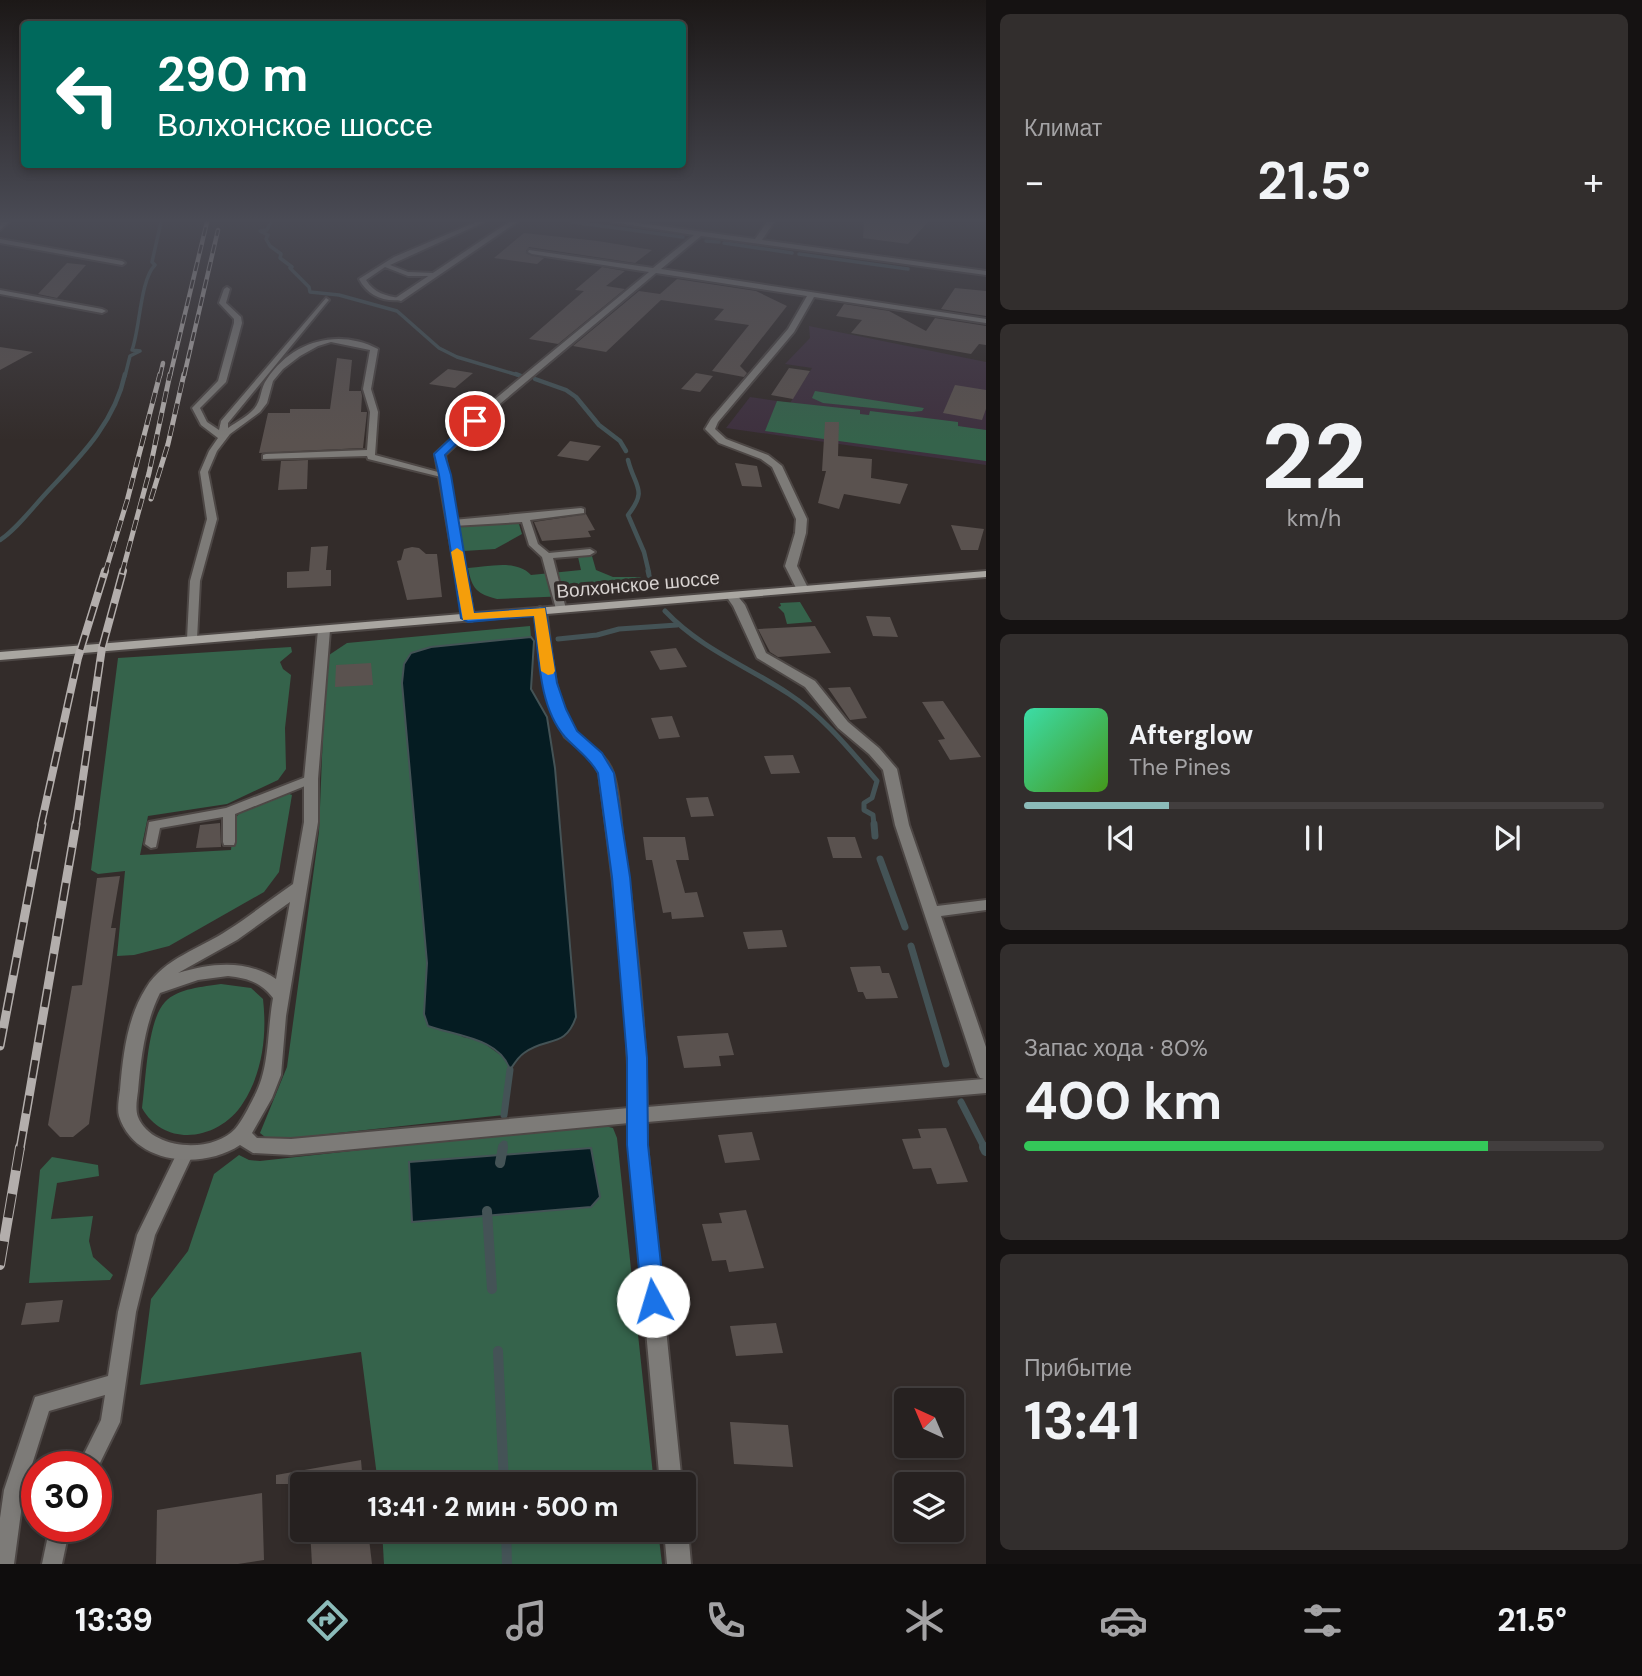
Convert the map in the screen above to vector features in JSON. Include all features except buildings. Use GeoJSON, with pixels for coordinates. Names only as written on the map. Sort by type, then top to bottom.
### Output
{"type":"FeatureCollection","features":[{"type":"Feature","properties":{"kind":"main road","name":"Волхонское шоссе"},"geometry":{"type":"LineString","coordinates":[[0,656],[986,573]]}},
{"type":"Feature","properties":{"kind":"street"},"geometry":{"type":"LineString","coordinates":[[398,299],[404,295]]}},
{"type":"Feature","properties":{"kind":"street"},"geometry":{"type":"LineString","coordinates":[[468,618],[445,475],[439,454],[626,295]]}},
{"type":"Feature","properties":{"kind":"street"},"geometry":{"type":"LineString","coordinates":[[802,588],[790,566],[801,527],[800,515],[778,466],[764,457],[723,441],[714,436],[710,429],[792,330],[811,295]]}},
{"type":"Feature","properties":{"kind":"street"},"geometry":{"type":"LineString","coordinates":[[818,295],[986,321]]}},
{"type":"Feature","properties":{"kind":"street"},"geometry":{"type":"LineString","coordinates":[[732,596],[761,655],[810,684],[843,726],[874,751],[890,769],[902,825],[986,1073]]}},
{"type":"Feature","properties":{"kind":"street"},"geometry":{"type":"LineString","coordinates":[[540,611],[550,683],[558,709],[570,734],[597,756],[606,773],[621,877],[637,1058],[636,1115],[670,1472]]}},
{"type":"Feature","properties":{"kind":"street"},"geometry":{"type":"LineString","coordinates":[[298,888],[231,936],[170,970],[153,990],[142,1013],[132,1058],[127,1114],[136,1132],[157,1146],[185,1154],[208,1152],[241,1135],[263,1098],[272,1076],[298,888],[311,822],[311,779],[324,630]]}},
{"type":"Feature","properties":{"kind":"street"},"geometry":{"type":"LineString","coordinates":[[930,912],[986,905]]}},
{"type":"Feature","properties":{"kind":"street"},"geometry":{"type":"LineString","coordinates":[[153,990],[180,976],[208,971],[243,973],[267,980],[282,998]]}},
{"type":"Feature","properties":{"kind":"street"},"geometry":{"type":"LineString","coordinates":[[241,1135],[253,1145],[291,1147],[986,1086]]}},
{"type":"Feature","properties":{"kind":"street"},"geometry":{"type":"LineString","coordinates":[[677,1542],[679,1564]]}},
{"type":"Feature","properties":{"kind":"lane"},"geometry":{"type":"LineString","coordinates":[[16,295],[102,311]]}},
{"type":"Feature","properties":{"kind":"lane"},"geometry":{"type":"LineString","coordinates":[[223,437],[204,423],[196,408],[222,382],[227,370],[238,319],[222,303],[225,295]]}},
{"type":"Feature","properties":{"kind":"lane"},"geometry":{"type":"LineString","coordinates":[[381,295],[398,299]]}},
{"type":"Feature","properties":{"kind":"lane"},"geometry":{"type":"LineString","coordinates":[[223,437],[224,423],[326,300]]}},
{"type":"Feature","properties":{"kind":"lane"},"geometry":{"type":"LineString","coordinates":[[192,639],[195,580],[212,519],[204,472],[213,451],[223,437],[233,426],[259,409],[267,384],[274,373],[304,351],[330,340],[374,349],[367,389],[374,412],[373,445],[369,453]]}},
{"type":"Feature","properties":{"kind":"lane"},"geometry":{"type":"LineString","coordinates":[[369,453],[371,457],[395,464],[445,475]]}},
{"type":"Feature","properties":{"kind":"lane"},"geometry":{"type":"LineString","coordinates":[[266,457],[369,453]]}},
{"type":"Feature","properties":{"kind":"lane"},"geometry":{"type":"LineString","coordinates":[[453,523],[581,511]]}},
{"type":"Feature","properties":{"kind":"lane"},"geometry":{"type":"LineString","coordinates":[[520,517],[526,520],[534,545],[547,556],[562,609]]}},
{"type":"Feature","properties":{"kind":"lane"},"geometry":{"type":"LineString","coordinates":[[547,556],[590,552]]}},
{"type":"Feature","properties":{"kind":"lane"},"geometry":{"type":"LineString","coordinates":[[151,844],[154,825],[229,812],[311,779]]}},
{"type":"Feature","properties":{"kind":"lane"},"geometry":{"type":"LineString","coordinates":[[229,812],[229,842]]}},
{"type":"Feature","properties":{"kind":"lane"},"geometry":{"type":"LineString","coordinates":[[96,1451],[110,1422],[127,1312],[146,1235],[185,1154]]}},
{"type":"Feature","properties":{"kind":"lane"},"geometry":{"type":"LineString","coordinates":[[4,1564],[14,1490],[42,1404],[117,1382]]}},
{"type":"Feature","properties":{"kind":"lane"},"geometry":{"type":"LineString","coordinates":[[52,1564],[57,1542]]}},
{"type":"Feature","properties":{"kind":"shaded area"},"geometry":{"type":"Polygon","coordinates":[[[809,326],[986,362],[986,465],[726,428],[750,397],[790,403],[812,368],[785,364],[810,338],[809,326]]]}},
{"type":"Feature","properties":{"kind":"green space"},"geometry":{"type":"Polygon","coordinates":[[[815,391],[924,408],[922,411],[912,412],[823,403],[812,398],[815,391]]]}},
{"type":"Feature","properties":{"kind":"green space"},"geometry":{"type":"Polygon","coordinates":[[[777,401],[860,410],[860,414],[869,415],[870,411],[958,422],[958,426],[986,430],[986,461],[765,431],[777,401]]]}},
{"type":"Feature","properties":{"kind":"green space"},"geometry":{"type":"Polygon","coordinates":[[[518,521],[522,534],[495,549],[464,551],[460,527],[466,524],[518,521]]]}},
{"type":"Feature","properties":{"kind":"green space"},"geometry":{"type":"Polygon","coordinates":[[[592,556],[596,570],[613,577],[641,577],[646,587],[617,594],[497,599],[476,590],[468,568],[510,565],[531,575],[581,570],[578,557],[592,556]]]}},
{"type":"Feature","properties":{"kind":"green space"},"geometry":{"type":"Polygon","coordinates":[[[800,602],[812,622],[787,624],[784,613],[778,607],[781,606],[780,603],[800,602]]]}},
{"type":"Feature","properties":{"kind":"green space"},"geometry":{"type":"Polygon","coordinates":[[[530,626],[531,637],[481,643],[427,963],[424,1014],[463,1037],[481,1041],[506,1059],[510,1070],[504,1115],[282,1139],[265,1137],[260,1133],[287,1067],[319,832],[326,657],[347,643],[530,626]]]}},
{"type":"Feature","properties":{"kind":"green space"},"geometry":{"type":"Polygon","coordinates":[[[291,647],[292,652],[280,662],[283,669],[291,675],[285,728],[286,769],[278,780],[227,804],[148,816],[140,855],[231,850],[234,820],[241,811],[287,793],[292,795],[279,872],[264,892],[169,946],[134,955],[117,956],[125,871],[98,874],[91,870],[118,658],[291,647]]]}},
{"type":"Feature","properties":{"kind":"green space"},"geometry":{"type":"Polygon","coordinates":[[[221,984],[251,988],[263,999],[264,1039],[255,1079],[243,1103],[233,1116],[221,1125],[192,1135],[164,1130],[152,1121],[142,1108],[154,1023],[170,997],[191,989],[221,984]]]}},
{"type":"Feature","properties":{"kind":"green space"},"geometry":{"type":"Polygon","coordinates":[[[597,1124],[613,1128],[617,1138],[653,1472],[376,1472],[361,1352],[140,1385],[151,1299],[188,1251],[214,1174],[239,1155],[260,1161],[597,1124]]]}},
{"type":"Feature","properties":{"kind":"green space"},"geometry":{"type":"Polygon","coordinates":[[[52,1157],[98,1165],[99,1176],[57,1183],[51,1219],[93,1216],[89,1241],[93,1257],[113,1275],[110,1280],[29,1283],[40,1170],[52,1157]]]}},
{"type":"Feature","properties":{"kind":"green space"},"geometry":{"type":"Polygon","coordinates":[[[383,1542],[659,1542],[662,1564],[384,1564],[383,1542]]]}},
{"type":"Feature","properties":{"kind":"water"},"geometry":{"type":"Polygon","coordinates":[[[531,637],[534,641],[531,689],[547,717],[555,768],[576,1017],[566,1034],[524,1053],[510,1070],[497,1051],[476,1040],[428,1026],[424,1014],[427,963],[402,683],[404,664],[411,653],[431,647],[531,637]]]}},
{"type":"Feature","properties":{"kind":"water"},"geometry":{"type":"Polygon","coordinates":[[[591,1148],[600,1197],[591,1207],[412,1222],[409,1162],[591,1148]]]}},
{"type":"Feature","properties":{"kind":"waterway"},"geometry":{"type":"LineString","coordinates":[[125,376],[130,356],[140,351],[132,350],[143,295]]}},
{"type":"Feature","properties":{"kind":"waterway"},"geometry":{"type":"LineString","coordinates":[[339,295],[397,311],[439,348],[457,357],[521,376],[516,374]]}},
{"type":"Feature","properties":{"kind":"waterway"},"geometry":{"type":"LineString","coordinates":[[0,540],[24,518],[95,437],[113,408],[125,374]]}},
{"type":"Feature","properties":{"kind":"waterway"},"geometry":{"type":"LineString","coordinates":[[535,379],[566,390],[576,397],[599,425],[620,441],[626,451]]}},
{"type":"Feature","properties":{"kind":"waterway"},"geometry":{"type":"LineString","coordinates":[[628,460],[639,494],[628,515],[644,552],[649,573]]}},
{"type":"Feature","properties":{"kind":"waterway"},"geometry":{"type":"LineString","coordinates":[[648,571],[652,588]]}},
{"type":"Feature","properties":{"kind":"waterway"},"geometry":{"type":"LineString","coordinates":[[665,611],[709,647],[801,703],[836,734],[877,781],[872,798],[864,803],[864,810],[873,815],[874,825]]}},
{"type":"Feature","properties":{"kind":"waterway"},"geometry":{"type":"LineString","coordinates":[[558,639],[597,635],[619,629],[677,625]]}},
{"type":"Feature","properties":{"kind":"waterway"},"geometry":{"type":"LineString","coordinates":[[874,824],[875,836]]}},
{"type":"Feature","properties":{"kind":"waterway"},"geometry":{"type":"LineString","coordinates":[[880,859],[905,927]]}},
{"type":"Feature","properties":{"kind":"waterway"},"geometry":{"type":"LineString","coordinates":[[911,946],[946,1064]]}},
{"type":"Feature","properties":{"kind":"waterway"},"geometry":{"type":"LineString","coordinates":[[504,1115],[510,1070]]}},
{"type":"Feature","properties":{"kind":"waterway"},"geometry":{"type":"LineString","coordinates":[[961,1102],[985,1149]]}},
{"type":"Feature","properties":{"kind":"waterway"},"geometry":{"type":"LineString","coordinates":[[503,1149],[504,1144]]}},
{"type":"Feature","properties":{"kind":"waterway"},"geometry":{"type":"LineString","coordinates":[[500,1163],[503,1147]]}},
{"type":"Feature","properties":{"kind":"waterway"},"geometry":{"type":"LineString","coordinates":[[487,1211],[492,1289]]}},
{"type":"Feature","properties":{"kind":"waterway"},"geometry":{"type":"LineString","coordinates":[[498,1351],[503,1472]]}},
{"type":"Feature","properties":{"kind":"waterway"},"geometry":{"type":"LineString","coordinates":[[506,1542],[507,1564]]}},
{"type":"Feature","properties":{"kind":"railway"},"geometry":{"type":"LineString","coordinates":[[170,376],[189,295]]}},
{"type":"Feature","properties":{"kind":"railway"},"geometry":{"type":"LineString","coordinates":[[184,376],[203,295]]}},
{"type":"Feature","properties":{"kind":"railway"},"geometry":{"type":"LineString","coordinates":[[160,376],[163,363]]}},
{"type":"Feature","properties":{"kind":"railway"},"geometry":{"type":"LineString","coordinates":[[105,573],[160,374]]}},
{"type":"Feature","properties":{"kind":"railway"},"geometry":{"type":"LineString","coordinates":[[122,573],[149,473],[170,374]]}},
{"type":"Feature","properties":{"kind":"railway"},"geometry":{"type":"LineString","coordinates":[[151,499],[168,444],[184,374]]}},
{"type":"Feature","properties":{"kind":"railway"},"geometry":{"type":"LineString","coordinates":[[41,825],[78,658],[105,571]]}},
{"type":"Feature","properties":{"kind":"railway"},"geometry":{"type":"LineString","coordinates":[[76,825],[102,648],[123,571]]}},
{"type":"Feature","properties":{"kind":"railway"},"geometry":{"type":"LineString","coordinates":[[0,1046],[42,824]]}},
{"type":"Feature","properties":{"kind":"railway"},"geometry":{"type":"LineString","coordinates":[[20,1149],[76,824]]}},
{"type":"Feature","properties":{"kind":"railway"},"geometry":{"type":"LineString","coordinates":[[0,1265],[20,1147]]}},
{"type":"Feature","properties":{"kind":"slow traffic"},"geometry":{"type":"LineString","coordinates":[[457,552],[468,618],[540,611],[548,671]]}},
{"type":"Feature","properties":{"kind":"route"},"geometry":{"type":"LineString","coordinates":[[475,421],[439,454],[445,475],[468,618],[540,611],[550,683],[558,709],[570,734],[597,756],[606,773],[621,877],[637,1058],[638,1145],[653,1301]]}}]}
